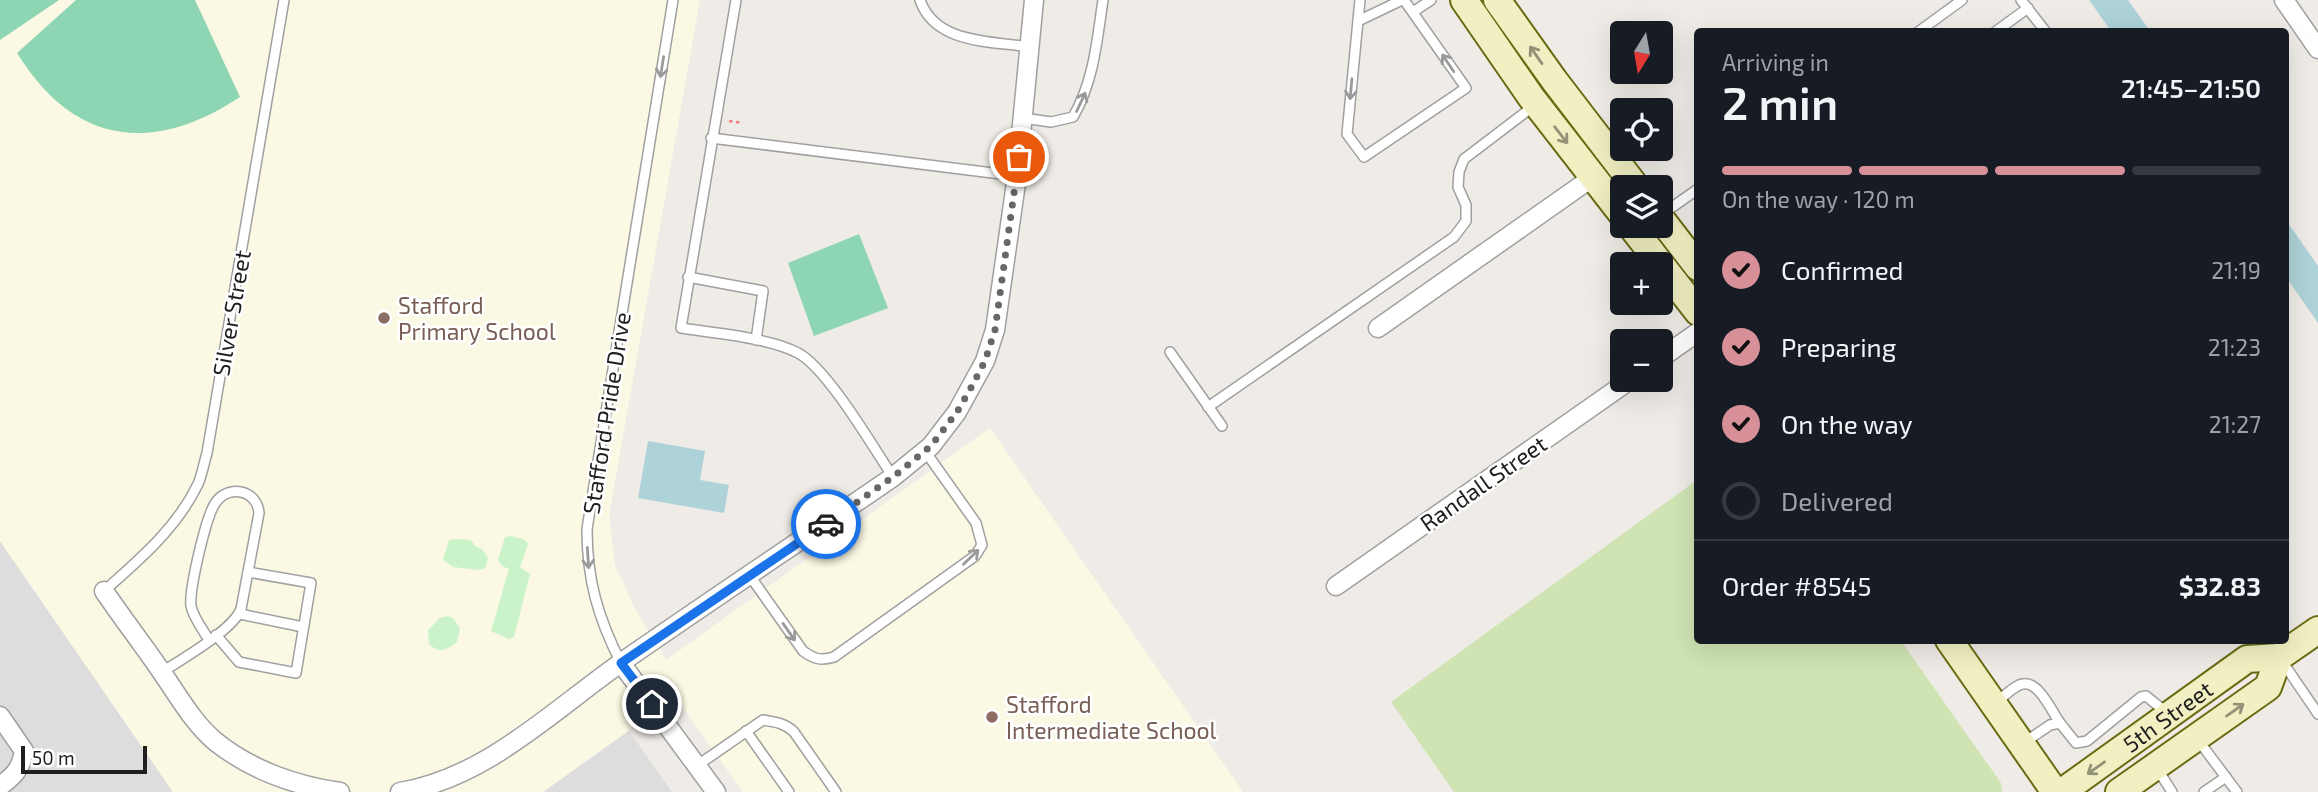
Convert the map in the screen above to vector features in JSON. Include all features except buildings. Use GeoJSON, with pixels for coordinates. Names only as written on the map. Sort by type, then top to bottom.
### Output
{"type":"FeatureCollection","features":[{"type":"Feature","properties":{"kind":"main road"},"geometry":{"type":"LineString","coordinates":[[1464,0],[1537,104],[1610,197]]}},
{"type":"Feature","properties":{"kind":"main road"},"geometry":{"type":"LineString","coordinates":[[1497,0],[1627,175]]}},
{"type":"Feature","properties":{"kind":"main road"},"geometry":{"type":"LineString","coordinates":[[1673,233],[1694,262]]}},
{"type":"Feature","properties":{"kind":"main road"},"geometry":{"type":"LineString","coordinates":[[1643,238],[1694,307]]}},
{"type":"Feature","properties":{"kind":"main road","name":"5th Street"},"geometry":{"type":"LineString","coordinates":[[2062,792],[2247,659],[2279,657],[2318,631]]}},
{"type":"Feature","properties":{"kind":"main road"},"geometry":{"type":"LineString","coordinates":[[1953,644],[2055,792]]}},
{"type":"Feature","properties":{"kind":"main road","name":"5th Street"},"geometry":{"type":"LineString","coordinates":[[2119,792],[2268,687],[2279,657]]}},
{"type":"Feature","properties":{"kind":"main road"},"geometry":{"type":"LineString","coordinates":[[2169,716],[2196,737]]}},
{"type":"Feature","properties":{"kind":"street"},"geometry":{"type":"LineString","coordinates":[[400,792],[428,788],[502,750],[621,663],[893,477],[925,451],[957,412],[985,361],[995,330],[1017,176],[1034,0]]}},
{"type":"Feature","properties":{"kind":"street"},"geometry":{"type":"LineString","coordinates":[[2284,0],[2318,49]]}},
{"type":"Feature","properties":{"kind":"street"},"geometry":{"type":"LineString","coordinates":[[1378,328],[1593,177]]}},
{"type":"Feature","properties":{"kind":"street"},"geometry":{"type":"LineString","coordinates":[[1673,350],[1694,335]]}},
{"type":"Feature","properties":{"kind":"street","name":"Randall Street"},"geometry":{"type":"LineString","coordinates":[[1335,586],[1613,392]]}},
{"type":"Feature","properties":{"kind":"street"},"geometry":{"type":"LineString","coordinates":[[104,591],[194,719],[216,742],[279,785],[340,792]]}},
{"type":"Feature","properties":{"kind":"street","name":"Stafford Pride Drive"},"geometry":{"type":"LineString","coordinates":[[621,663],[716,792]]}},
{"type":"Feature","properties":{"kind":"street"},"geometry":{"type":"LineString","coordinates":[[0,716],[24,751],[15,776],[0,786]]}},
{"type":"Feature","properties":{"kind":"lane","name":"Silver Street"},"geometry":{"type":"LineString","coordinates":[[104,591],[147,552],[177,519],[198,483],[207,453],[284,0]]}},
{"type":"Feature","properties":{"kind":"lane","name":"Stafford Pride Drive"},"geometry":{"type":"LineString","coordinates":[[621,663],[604,629],[590,582],[587,529],[673,0]]}},
{"type":"Feature","properties":{"kind":"lane"},"geometry":{"type":"LineString","coordinates":[[736,0],[681,328],[756,340],[796,351],[825,377],[893,477]]}},
{"type":"Feature","properties":{"kind":"lane"},"geometry":{"type":"LineString","coordinates":[[920,0],[931,22],[951,35],[1030,47]]}},
{"type":"Feature","properties":{"kind":"lane"},"geometry":{"type":"LineString","coordinates":[[1023,118],[1051,122],[1073,117],[1083,101],[1093,67],[1103,0]]}},
{"type":"Feature","properties":{"kind":"lane"},"geometry":{"type":"LineString","coordinates":[[1358,21],[1403,0],[1466,88],[1363,157],[1347,134],[1360,0]]}},
{"type":"Feature","properties":{"kind":"lane"},"geometry":{"type":"LineString","coordinates":[[1413,12],[1431,0]]}},
{"type":"Feature","properties":{"kind":"lane"},"geometry":{"type":"LineString","coordinates":[[1924,28],[1962,0]]}},
{"type":"Feature","properties":{"kind":"lane"},"geometry":{"type":"LineString","coordinates":[[1999,28],[2024,4],[2043,28]]}},
{"type":"Feature","properties":{"kind":"lane"},"geometry":{"type":"LineString","coordinates":[[1208,407],[1454,237],[1466,221],[1466,205],[1458,187],[1464,159],[1537,104]]}},
{"type":"Feature","properties":{"kind":"lane"},"geometry":{"type":"LineString","coordinates":[[711,138],[1017,176]]}},
{"type":"Feature","properties":{"kind":"lane"},"geometry":{"type":"LineString","coordinates":[[1673,208],[1694,191]]}},
{"type":"Feature","properties":{"kind":"lane"},"geometry":{"type":"LineString","coordinates":[[688,277],[763,291],[756,340]]}},
{"type":"Feature","properties":{"kind":"lane"},"geometry":{"type":"LineString","coordinates":[[1170,352],[1222,426]]}},
{"type":"Feature","properties":{"kind":"lane"},"geometry":{"type":"LineString","coordinates":[[750,576],[803,651],[813,658],[823,660],[835,657],[975,556],[982,545],[976,523],[925,451]]}},
{"type":"Feature","properties":{"kind":"lane"},"geometry":{"type":"LineString","coordinates":[[162,672],[212,637],[233,623],[240,614],[259,513],[253,498],[246,493],[231,491],[222,495],[215,503],[205,524],[191,599],[193,612],[212,637],[239,662],[296,673],[311,583],[248,572]]}},
{"type":"Feature","properties":{"kind":"lane"},"geometry":{"type":"LineString","coordinates":[[240,614],[303,627]]}},
{"type":"Feature","properties":{"kind":"lane"},"geometry":{"type":"LineString","coordinates":[[2279,657],[2318,714]]}},
{"type":"Feature","properties":{"kind":"lane"},"geometry":{"type":"LineString","coordinates":[[1994,704],[2021,684],[2027,684],[2037,689],[2072,739],[2079,744],[2097,734],[2141,697],[2150,697],[2169,716]]}},
{"type":"Feature","properties":{"kind":"lane"},"geometry":{"type":"LineString","coordinates":[[698,765],[763,720],[786,725],[794,732],[836,792]]}},
{"type":"Feature","properties":{"kind":"lane"},"geometry":{"type":"LineString","coordinates":[[2022,744],[2050,724],[2060,723]]}},
{"type":"Feature","properties":{"kind":"lane"},"geometry":{"type":"LineString","coordinates":[[746,732],[789,792]]}},
{"type":"Feature","properties":{"kind":"lane"},"geometry":{"type":"LineString","coordinates":[[2196,737],[2236,792]]}},
{"type":"Feature","properties":{"kind":"lane"},"geometry":{"type":"LineString","coordinates":[[2156,766],[2172,792]]}},
{"type":"Feature","properties":{"kind":"lane"},"geometry":{"type":"LineString","coordinates":[[2204,792],[2226,777]]}},
{"type":"Feature","properties":{"kind":"shaded area"},"geometry":{"type":"Polygon","coordinates":[[[0,0],[700,0],[609,515],[615,565],[634,607],[666,660],[990,428],[1243,792],[743,792],[675,697],[543,792],[173,792],[0,541],[0,0]]]}},
{"type":"Feature","properties":{"kind":"shaded area"},"geometry":{"type":"Polygon","coordinates":[[[0,541],[173,792],[0,792],[0,541]]]}},
{"type":"Feature","properties":{"kind":"shaded area"},"geometry":{"type":"Polygon","coordinates":[[[629,731],[672,792],[543,792],[629,731]]]}},
{"type":"Feature","properties":{"kind":"green space"},"geometry":{"type":"Polygon","coordinates":[[[0,0],[59,0],[0,40],[0,0]]]}},
{"type":"Feature","properties":{"kind":"green space"},"geometry":{"type":"Polygon","coordinates":[[[76,0],[195,0],[240,97],[207,116],[176,128],[146,133],[117,131],[89,123],[64,107],[39,84],[17,53],[76,0]]]}},
{"type":"Feature","properties":{"kind":"green space"},"geometry":{"type":"Polygon","coordinates":[[[859,234],[888,308],[814,336],[788,263],[859,234]]]}},
{"type":"Feature","properties":{"kind":"green space"},"geometry":{"type":"Polygon","coordinates":[[[1694,482],[1694,644],[1903,644],[2001,783],[2002,792],[1454,792],[1391,702],[1694,482]]]}},
{"type":"Feature","properties":{"kind":"green space"},"geometry":{"type":"Polygon","coordinates":[[[505,537],[525,540],[528,544],[520,567],[530,574],[514,637],[509,639],[491,631],[509,569],[502,566],[498,560],[505,537]]]}},
{"type":"Feature","properties":{"kind":"green space"},"geometry":{"type":"Polygon","coordinates":[[[449,540],[471,540],[475,546],[482,549],[488,558],[485,568],[480,570],[453,567],[443,560],[449,540]]]}},
{"type":"Feature","properties":{"kind":"green space"},"geometry":{"type":"Polygon","coordinates":[[[440,618],[453,618],[460,628],[457,642],[446,649],[436,649],[429,644],[428,630],[440,618]]]}},
{"type":"Feature","properties":{"kind":"water"},"geometry":{"type":"Polygon","coordinates":[[[2089,0],[2128,0],[2148,28],[2109,28],[2089,0]]]}},
{"type":"Feature","properties":{"kind":"water"},"geometry":{"type":"Polygon","coordinates":[[[2289,224],[2318,266],[2318,323],[2289,281],[2289,224]]]}},
{"type":"Feature","properties":{"kind":"water"},"geometry":{"type":"Polygon","coordinates":[[[648,441],[705,451],[700,480],[729,485],[724,513],[638,498],[648,441]]]}},
{"type":"Feature","properties":{"kind":"way so far"},"geometry":{"type":"LineString","coordinates":[[826,524],[893,477],[931,446],[957,412],[972,386],[985,361],[995,330],[1019,157]]}},
{"type":"Feature","properties":{"kind":"place","name":"Stafford Primary School"},"geometry":{"type":"Point","coordinates":[384,318]}},
{"type":"Feature","properties":{"kind":"place","name":"Stafford Intermediate School"},"geometry":{"type":"Point","coordinates":[992,717]}},
{"type":"Feature","properties":{"kind":"route"},"geometry":{"type":"LineString","coordinates":[[652,704],[621,663],[826,524]]}}]}
